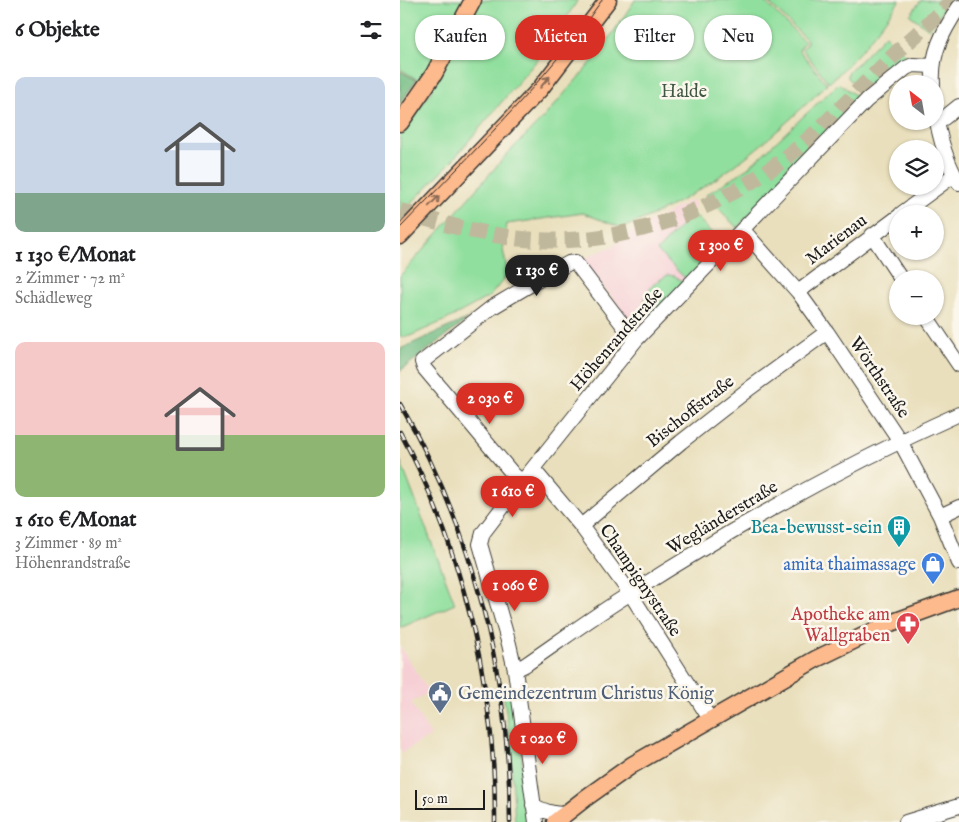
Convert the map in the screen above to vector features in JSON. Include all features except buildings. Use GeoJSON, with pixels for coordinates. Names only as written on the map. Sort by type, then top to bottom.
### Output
{"type":"FeatureCollection","features":[{"type":"Feature","properties":{"kind":"main road"},"geometry":{"type":"LineString","coordinates":[[400,123],[434,74],[474,0]]}},
{"type":"Feature","properties":{"kind":"main road"},"geometry":{"type":"LineString","coordinates":[[400,236],[540,89],[608,0]]}},
{"type":"Feature","properties":{"kind":"main road"},"geometry":{"type":"LineString","coordinates":[[560,818],[632,766],[842,645],[905,617],[959,598]]}},
{"type":"Feature","properties":{"kind":"street"},"geometry":{"type":"LineString","coordinates":[[932,75],[932,66],[943,32],[959,7]]}},
{"type":"Feature","properties":{"kind":"street","name":"Höhenrandstraße"},"geometry":{"type":"LineString","coordinates":[[536,822],[515,670],[480,544],[484,533],[532,469],[635,341],[860,108],[891,79],[913,65],[932,66]]}},
{"type":"Feature","properties":{"kind":"street"},"geometry":{"type":"LineString","coordinates":[[944,118],[959,106]]}},
{"type":"Feature","properties":{"kind":"street"},"geometry":{"type":"LineString","coordinates":[[915,205],[956,179],[945,152],[940,130]]}},
{"type":"Feature","properties":{"kind":"street","name":"Marienau"},"geometry":{"type":"LineString","coordinates":[[798,292],[889,223]]}},
{"type":"Feature","properties":{"kind":"street","name":"Wörthstraße"},"geometry":{"type":"LineString","coordinates":[[743,230],[798,292],[900,441],[940,516],[959,563]]}},
{"type":"Feature","properties":{"kind":"street"},"geometry":{"type":"LineString","coordinates":[[872,235],[895,270]]}},
{"type":"Feature","properties":{"kind":"street"},"geometry":{"type":"LineString","coordinates":[[522,482],[424,368],[422,362],[491,308],[545,276],[569,263],[575,262],[635,341]]}},
{"type":"Feature","properties":{"kind":"street"},"geometry":{"type":"LineString","coordinates":[[932,325],[959,365]]}},
{"type":"Feature","properties":{"kind":"street","name":"Bischoffstraße"},"geometry":{"type":"LineString","coordinates":[[581,526],[681,442],[750,388],[827,332]]}},
{"type":"Feature","properties":{"kind":"street","name":"Wegländerstraße"},"geometry":{"type":"LineString","coordinates":[[515,670],[630,593],[785,500],[900,441],[959,414]]}},
{"type":"Feature","properties":{"kind":"street","name":"Champignystraße"},"geometry":{"type":"LineString","coordinates":[[532,469],[581,526],[630,593],[710,720]]}},
{"type":"Feature","properties":{"kind":"street"},"geometry":{"type":"LineString","coordinates":[[940,516],[959,507]]}},
{"type":"Feature","properties":{"kind":"street"},"geometry":{"type":"LineString","coordinates":[[533,805],[560,818]]}},
{"type":"Feature","properties":{"kind":"street"},"geometry":{"type":"LineString","coordinates":[[906,822],[959,806]]}},
{"type":"Feature","properties":{"kind":"shaded area"},"geometry":{"type":"Polygon","coordinates":[[[691,200],[694,201],[695,206],[693,213],[658,251],[687,280],[638,331],[582,259],[613,246],[631,232],[691,200]]]}},
{"type":"Feature","properties":{"kind":"shaded area"},"geometry":{"type":"Polygon","coordinates":[[[400,646],[429,692],[411,703],[431,736],[401,753],[400,646]]]}},
{"type":"Feature","properties":{"kind":"green space"},"geometry":{"type":"Polygon","coordinates":[[[400,0],[578,0],[568,15],[515,15],[515,60],[537,60],[451,162],[400,215],[400,134],[433,89],[400,69],[400,0]]]}},
{"type":"Feature","properties":{"kind":"green space","name":"Halde"},"geometry":{"type":"Polygon","coordinates":[[[635,0],[763,0],[805,42],[799,50],[827,84],[780,128],[732,167],[681,201],[652,215],[622,228],[583,213],[507,224],[503,250],[508,274],[490,296],[448,319],[410,336],[400,337],[400,276],[509,152],[543,118],[594,60],[605,60],[605,45],[615,30],[615,60],[694,60],[694,15],[625,15],[635,0]]]}},
{"type":"Feature","properties":{"kind":"green space"},"geometry":{"type":"Polygon","coordinates":[[[766,0],[900,0],[867,43],[829,83],[802,49],[807,44],[807,40],[766,0]]]}},
{"type":"Feature","properties":{"kind":"green space"},"geometry":{"type":"Polygon","coordinates":[[[921,0],[950,0],[929,29],[910,15],[921,0]]]}},
{"type":"Feature","properties":{"kind":"green space"},"geometry":{"type":"Polygon","coordinates":[[[885,35],[908,57],[864,93],[848,78],[848,73],[885,35]]]}},
{"type":"Feature","properties":{"kind":"green space"},"geometry":{"type":"Polygon","coordinates":[[[400,71],[416,80],[400,104],[400,71]]]}},
{"type":"Feature","properties":{"kind":"green space"},"geometry":{"type":"Polygon","coordinates":[[[840,84],[859,98],[737,228],[706,195],[748,168],[840,84]]]}},
{"type":"Feature","properties":{"kind":"green space"},"geometry":{"type":"Polygon","coordinates":[[[693,213],[722,244],[687,280],[657,251],[693,213]]]}},
{"type":"Feature","properties":{"kind":"green space"},"geometry":{"type":"Polygon","coordinates":[[[668,275],[675,276],[684,283],[650,319],[645,305],[647,293],[655,283],[668,275]]]}},
{"type":"Feature","properties":{"kind":"green space"},"geometry":{"type":"Polygon","coordinates":[[[471,317],[400,371],[400,349],[471,317]]]}},
{"type":"Feature","properties":{"kind":"green space"},"geometry":{"type":"Polygon","coordinates":[[[400,460],[455,604],[400,628],[400,460]]]}},
{"type":"Feature","properties":{"kind":"green space"},"geometry":{"type":"Polygon","coordinates":[[[508,689],[509,692],[512,691],[522,759],[526,822],[515,822],[509,731],[503,692],[508,689]]]}},
{"type":"Feature","properties":{"kind":"tunnel"},"geometry":{"type":"LineString","coordinates":[[400,211],[485,233],[514,238],[550,240],[586,239],[621,234],[656,225],[689,213],[722,198],[753,180],[796,150],[953,0]]}},
{"type":"Feature","properties":{"kind":"tram line"},"geometry":{"type":"LineString","coordinates":[[400,228],[531,89],[580,31],[602,0]]}},
{"type":"Feature","properties":{"kind":"railway"},"geometry":{"type":"LineString","coordinates":[[400,404],[426,452],[448,502],[467,553],[482,606],[494,659],[503,713],[510,822]]}},
{"type":"Feature","properties":{"kind":"railway"},"geometry":{"type":"LineString","coordinates":[[400,432],[442,523],[472,621],[482,671],[489,722],[494,772],[495,822]]}},
{"type":"Feature","properties":{"kind":"place","name":"Bea-bewusst-sein"},"geometry":{"type":"Point","coordinates":[899,548]}},
{"type":"Feature","properties":{"kind":"place","name":"amita thaimassage"},"geometry":{"type":"Point","coordinates":[933,585]}},
{"type":"Feature","properties":{"kind":"place","name":"Apotheke am Wallgraben"},"geometry":{"type":"Point","coordinates":[908,645]}},
{"type":"Feature","properties":{"kind":"place","name":"Gemeindezentrum Christus König"},"geometry":{"type":"Point","coordinates":[440,714]}}]}
